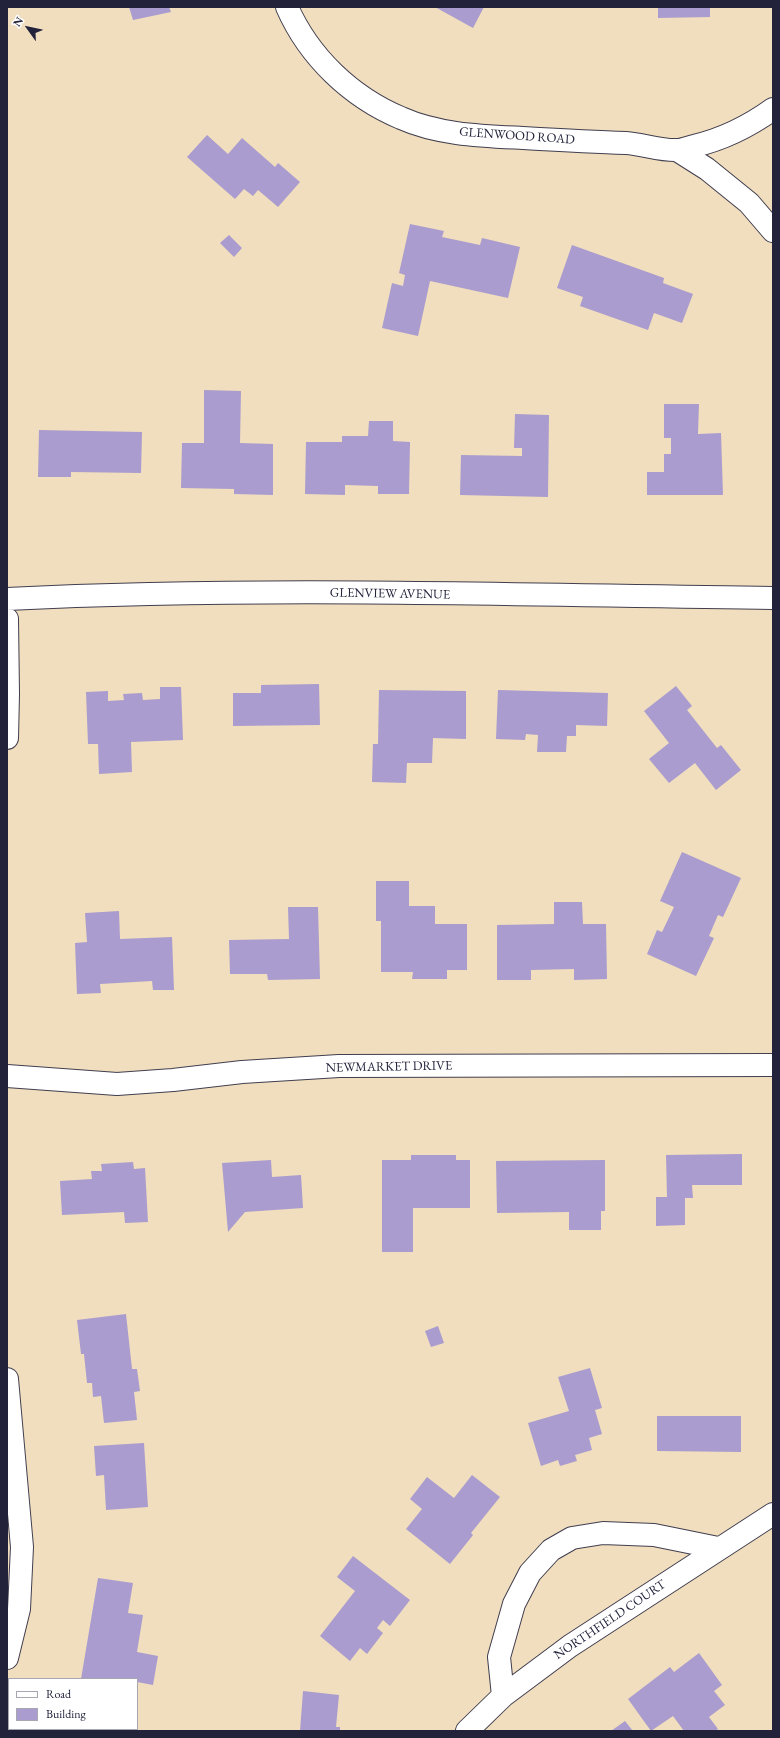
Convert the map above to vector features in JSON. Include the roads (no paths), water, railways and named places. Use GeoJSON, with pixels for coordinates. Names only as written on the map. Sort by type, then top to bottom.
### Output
{"type":"FeatureCollection","features":[{"type":"Feature","properties":{"kind":"street","name":"GLENWOOD ROAD"},"geometry":{"type":"LineString","coordinates":[[286,7],[304,39],[320,60],[338,78],[379,108],[402,119],[426,127],[479,136],[635,144],[677,150],[714,141],[737,132],[773,109]]}},
{"type":"Feature","properties":{"kind":"street","name":"GLENWOOD ROAD"},"geometry":{"type":"LineString","coordinates":[[677,150],[707,169],[749,203],[773,230]]}},
{"type":"Feature","properties":{"kind":"street","name":"GLENVIEW AVENUE"},"geometry":{"type":"LineString","coordinates":[[7,599],[62,596],[286,592],[773,598]]}},
{"type":"Feature","properties":{"kind":"street"},"geometry":{"type":"LineString","coordinates":[[7,619],[7,738]]}},
{"type":"Feature","properties":{"kind":"street","name":"NEWMARKET DRIVE"},"geometry":{"type":"LineString","coordinates":[[7,1076],[117,1084],[173,1080],[242,1072],[339,1066],[773,1065]]}},
{"type":"Feature","properties":{"kind":"street"},"geometry":{"type":"LineString","coordinates":[[7,1379],[22,1547],[19,1609],[7,1658]]}},
{"type":"Feature","properties":{"kind":"street","name":"NORTHFIELD COURT"},"geometry":{"type":"LineString","coordinates":[[467,1731],[503,1696],[570,1646],[718,1548],[773,1514]]}},
{"type":"Feature","properties":{"kind":"street"},"geometry":{"type":"LineString","coordinates":[[503,1696],[499,1657],[514,1604],[530,1573],[551,1550],[572,1538],[603,1533],[654,1536],[718,1548]]}}]}
